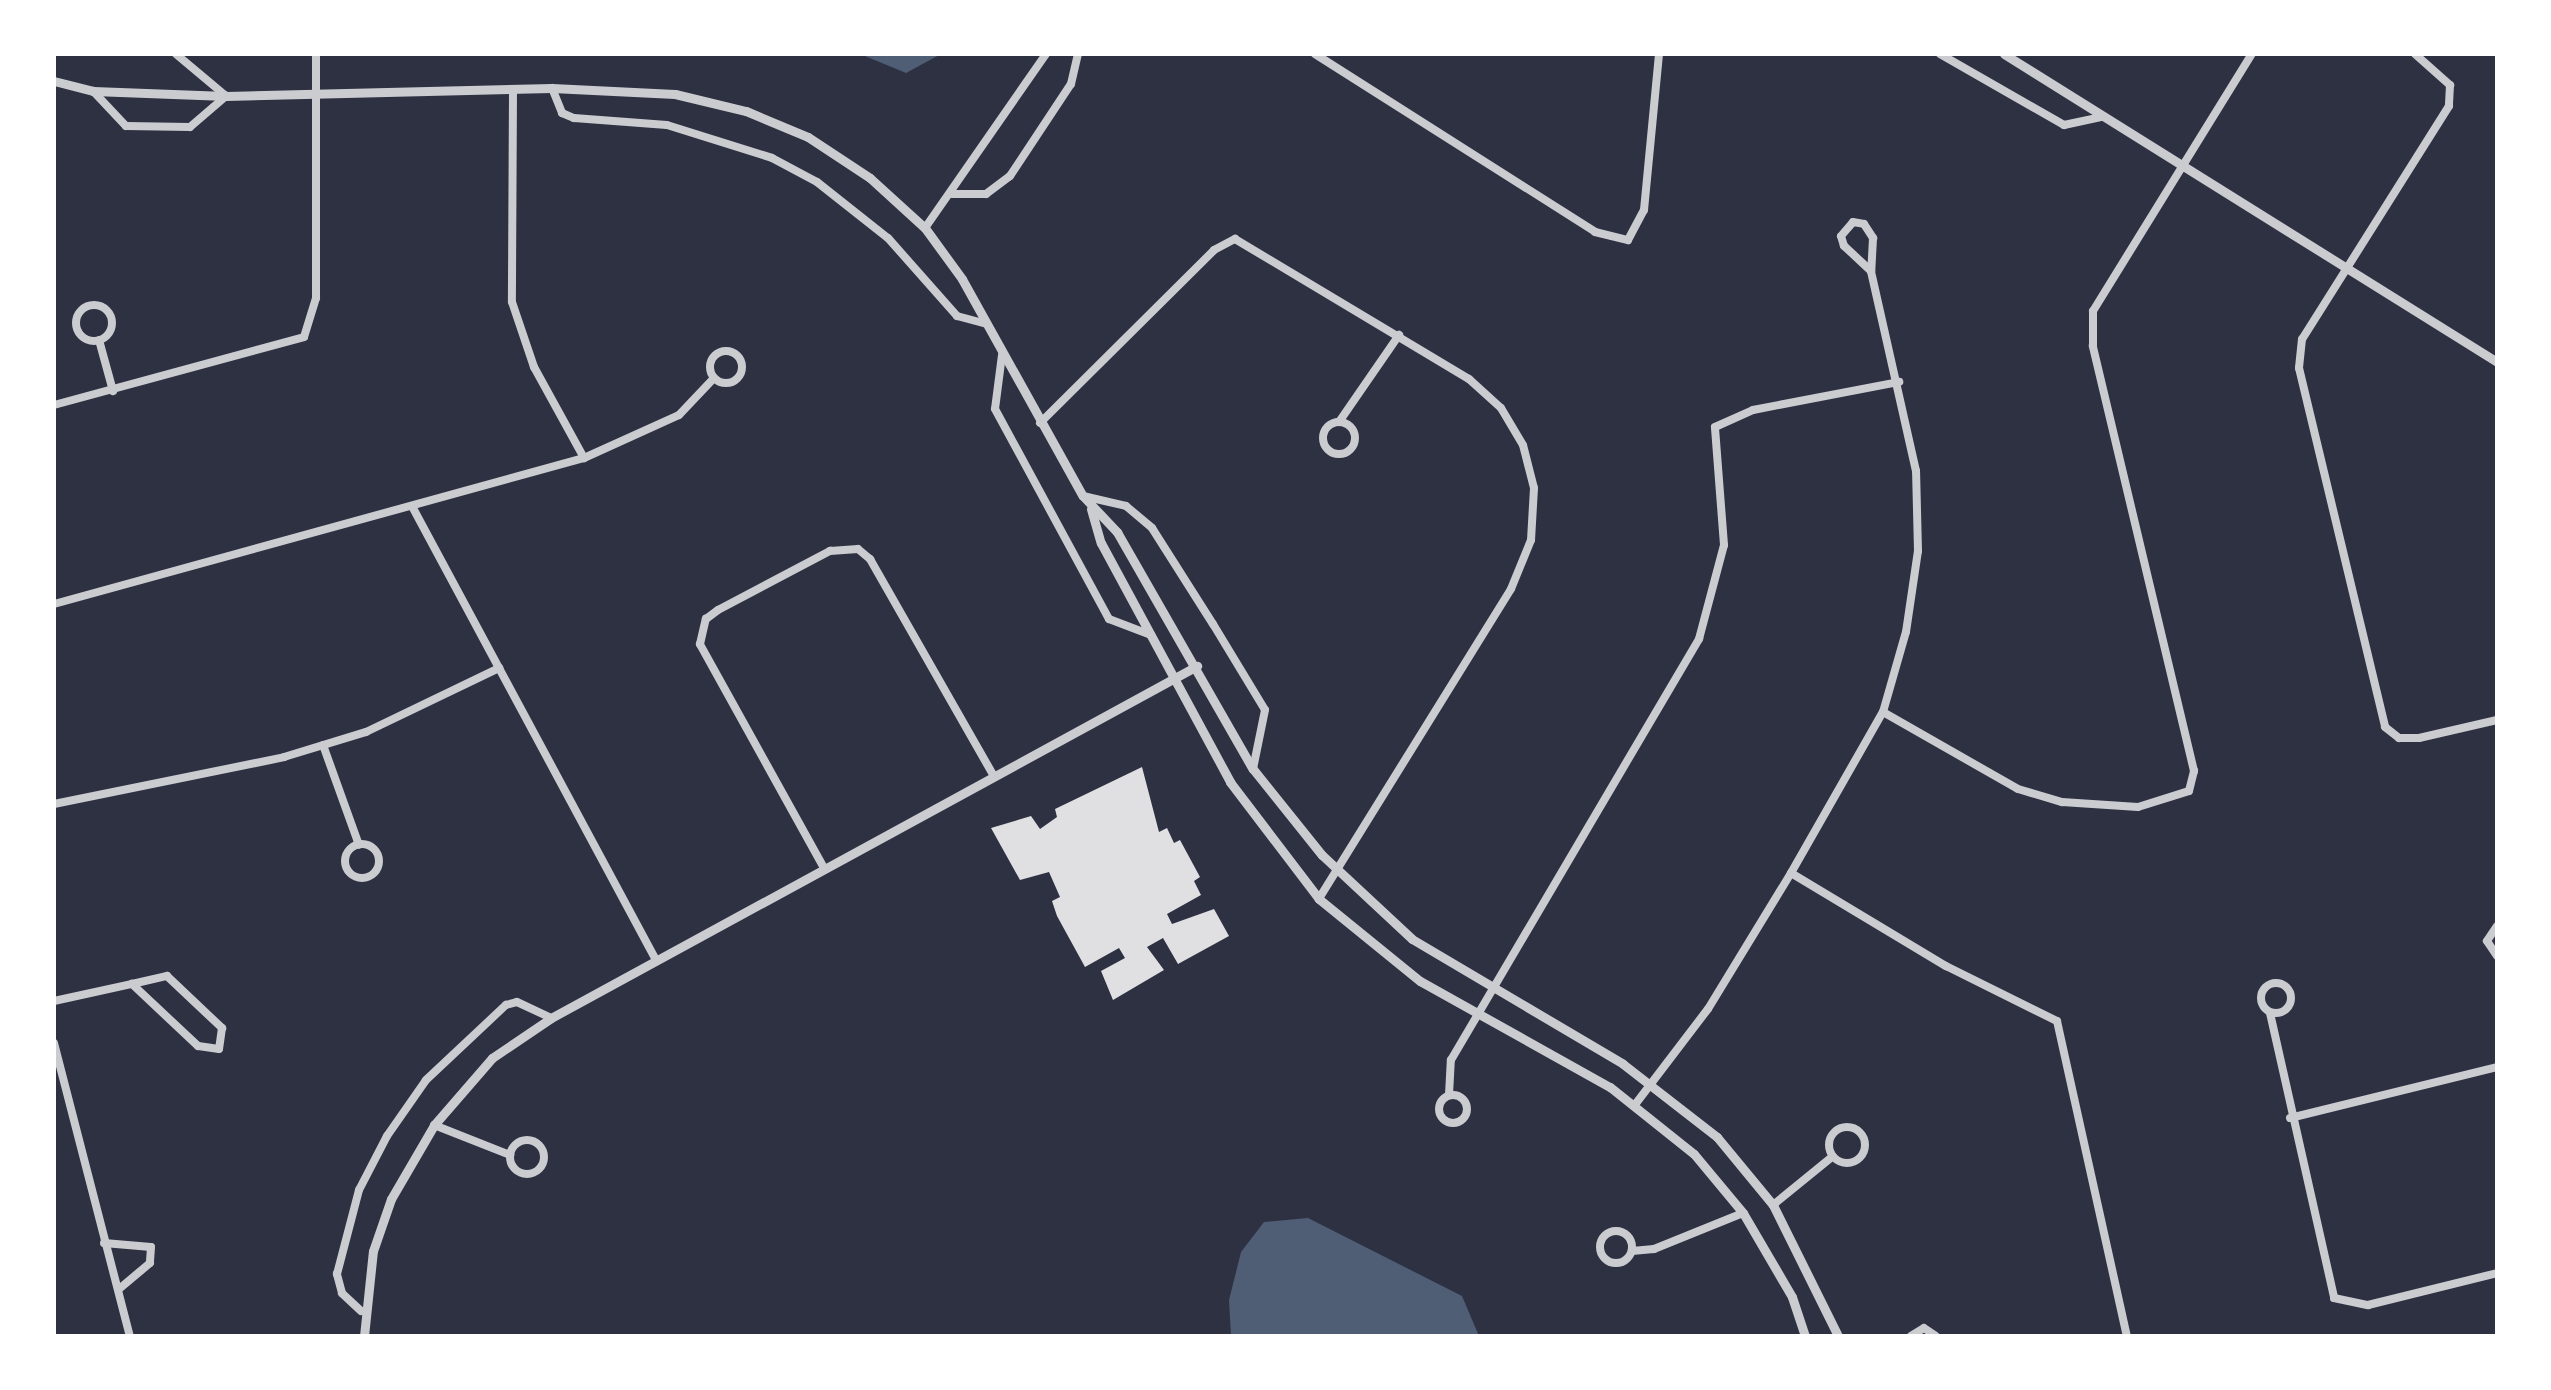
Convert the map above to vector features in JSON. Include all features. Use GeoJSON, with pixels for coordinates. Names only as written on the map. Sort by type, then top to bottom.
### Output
{"type":"FeatureCollection","features":[{"type":"Feature","properties":{"kind":"street"},"geometry":{"type":"LineString","coordinates":[[176,54],[226,96]]}},
{"type":"Feature","properties":{"kind":"street"},"geometry":{"type":"LineString","coordinates":[[54,405],[291,343],[310,328],[312,94],[316,54]]}},
{"type":"Feature","properties":{"kind":"street"},"geometry":{"type":"LineString","coordinates":[[925,228],[952,194],[1046,54]]}},
{"type":"Feature","properties":{"kind":"street"},"geometry":{"type":"LineString","coordinates":[[952,194],[986,194],[1010,176],[1071,84],[1078,54]]}},
{"type":"Feature","properties":{"kind":"street"},"geometry":{"type":"LineString","coordinates":[[1315,54],[1595,232],[1628,240],[1644,210],[1659,54]]}},
{"type":"Feature","properties":{"kind":"street"},"geometry":{"type":"LineString","coordinates":[[1940,54],[2064,125],[2103,117]]}},
{"type":"Feature","properties":{"kind":"street"},"geometry":{"type":"LineString","coordinates":[[2004,54],[2019,58],[2179,166],[2497,362]]}},
{"type":"Feature","properties":{"kind":"street"},"geometry":{"type":"LineString","coordinates":[[1883,712],[2018,789],[2062,802],[2138,807],[2189,791],[2192,761],[2093,346],[2093,311],[2179,166],[2252,54]]}},
{"type":"Feature","properties":{"kind":"street"},"geometry":{"type":"LineString","coordinates":[[2415,54],[2450,85],[2449,106],[2343,269],[2302,339],[2299,368],[2375,698],[2385,727],[2399,738],[2497,720]]}},
{"type":"Feature","properties":{"kind":"street"},"geometry":{"type":"LineString","coordinates":[[54,81],[93,91],[226,96],[552,88],[675,94],[746,111],[808,137],[870,178],[925,228],[984,323],[1091,509],[1101,543],[1230,782],[1319,899],[1369,946],[1634,1106],[1694,1154],[1743,1213],[1792,1297],[1805,1336]]}},
{"type":"Feature","properties":{"kind":"street"},"geometry":{"type":"LineString","coordinates":[[552,88],[562,113],[574,118],[667,125],[772,158],[817,182],[888,238],[949,310],[984,323]]}},
{"type":"Feature","properties":{"kind":"street"},"geometry":{"type":"LineString","coordinates":[[513,90],[512,302],[534,367],[584,458]]}},
{"type":"Feature","properties":{"kind":"street"},"geometry":{"type":"LineString","coordinates":[[93,91],[126,126],[190,127],[226,96]]}},
{"type":"Feature","properties":{"kind":"street"},"geometry":{"type":"LineString","coordinates":[[1634,1106],[1708,1009],[1791,873],[1883,712],[1906,632],[1918,551],[1916,471],[1899,382],[1871,271],[1873,238],[1864,224],[1853,222],[1841,236],[1844,246],[1871,271]]}},
{"type":"Feature","properties":{"kind":"street"},"geometry":{"type":"LineString","coordinates":[[1040,423],[1214,250],[1235,239],[1399,335],[1501,408],[1523,445],[1534,488],[1531,540],[1511,589],[1339,874],[1319,899]]}},
{"type":"Feature","properties":{"kind":"street"},"geometry":{"type":"LineString","coordinates":[[99,340],[85,339],[76,324],[92,305],[112,321],[99,340],[113,391]]}},
{"type":"Feature","properties":{"kind":"street"},"geometry":{"type":"LineString","coordinates":[[1339,422],[1399,335]]}},
{"type":"Feature","properties":{"kind":"street"},"geometry":{"type":"LineString","coordinates":[[54,604],[413,508],[584,458],[679,415],[714,378],[714,356],[738,355],[738,378],[714,378]]}},
{"type":"Feature","properties":{"kind":"street"},"geometry":{"type":"LineString","coordinates":[[1002,355],[995,409],[1109,619],[1151,635]]}},
{"type":"Feature","properties":{"kind":"street"},"geometry":{"type":"LineString","coordinates":[[1449,1095],[1451,1060],[1699,639],[1724,545],[1715,427],[1753,410],[1899,382]]}},
{"type":"Feature","properties":{"kind":"street"},"geometry":{"type":"LineString","coordinates":[[1083,496],[1126,506],[1152,528],[1213,624],[1265,710],[1253,769]]}},
{"type":"Feature","properties":{"kind":"street"},"geometry":{"type":"LineString","coordinates":[[413,508],[656,960]]}},
{"type":"Feature","properties":{"kind":"street"},"geometry":{"type":"LineString","coordinates":[[1091,509],[1117,532],[1197,666],[1253,769],[1339,874],[1412,939],[1652,1084],[1717,1137],[1773,1205],[1838,1336]]}},
{"type":"Feature","properties":{"kind":"street"},"geometry":{"type":"LineString","coordinates":[[824,868],[700,644],[706,619],[718,610],[830,551],[858,549],[870,559],[993,775]]}},
{"type":"Feature","properties":{"kind":"street"},"geometry":{"type":"LineString","coordinates":[[364,1336],[361,1311],[391,1199],[434,1125],[492,1058],[551,1018],[1197,666]]}},
{"type":"Feature","properties":{"kind":"street"},"geometry":{"type":"LineString","coordinates":[[54,804],[323,745],[499,668]]}},
{"type":"Feature","properties":{"kind":"street"},"geometry":{"type":"LineString","coordinates":[[323,745],[359,845],[378,859],[367,877],[353,876],[345,862],[359,845]]}},
{"type":"Feature","properties":{"kind":"street"},"geometry":{"type":"LineString","coordinates":[[1791,873],[1946,966],[2057,1021],[2127,1336]]}},
{"type":"Feature","properties":{"kind":"street"},"geometry":{"type":"LineString","coordinates":[[2497,926],[2487,941],[2497,956]]}},
{"type":"Feature","properties":{"kind":"street"},"geometry":{"type":"LineString","coordinates":[[54,1001],[167,976],[222,1028],[219,1049],[198,1046],[132,984]]}},
{"type":"Feature","properties":{"kind":"street"},"geometry":{"type":"LineString","coordinates":[[361,1311],[342,1293],[337,1274],[359,1190],[387,1136],[426,1080],[506,1005],[517,1002],[551,1018]]}},
{"type":"Feature","properties":{"kind":"street"},"geometry":{"type":"LineString","coordinates":[[2270,1013],[2290,1118],[2334,1298],[2368,1305],[2497,1273]]}},
{"type":"Feature","properties":{"kind":"street"},"geometry":{"type":"LineString","coordinates":[[54,1043],[130,1336]]}},
{"type":"Feature","properties":{"kind":"street"},"geometry":{"type":"LineString","coordinates":[[2290,1118],[2497,1067]]}},
{"type":"Feature","properties":{"kind":"street"},"geometry":{"type":"LineString","coordinates":[[434,1125],[510,1155],[526,1174],[544,1158],[527,1139],[510,1155]]}},
{"type":"Feature","properties":{"kind":"street"},"geometry":{"type":"LineString","coordinates":[[1773,1205],[1833,1156],[1836,1130],[1862,1134],[1858,1159],[1833,1156]]}},
{"type":"Feature","properties":{"kind":"street"},"geometry":{"type":"LineString","coordinates":[[1632,1251],[1624,1232],[1602,1240],[1610,1262],[1621,1263],[1632,1251],[1654,1249],[1743,1213]]}},
{"type":"Feature","properties":{"kind":"street"},"geometry":{"type":"LineString","coordinates":[[104,1243],[151,1247],[150,1263],[119,1289]]}},
{"type":"Feature","properties":{"kind":"street"},"geometry":{"type":"LineString","coordinates":[[1911,1336],[1924,1328],[1936,1336]]}},
{"type":"Feature","properties":{"kind":"water"},"geometry":{"type":"Polygon","coordinates":[[[860,54],[941,54],[906,73],[860,54]]]}},
{"type":"Feature","properties":{"kind":"water"},"geometry":{"type":"Polygon","coordinates":[[[1308,1218],[1462,1296],[1479,1336],[1231,1336],[1229,1300],[1241,1252],[1264,1222],[1308,1218]]]}},
{"type":"Feature","properties":{"kind":"building"},"geometry":{"type":"Polygon","coordinates":[[[1142,767],[1159,832],[1167,828],[1174,843],[1180,840],[1200,877],[1194,881],[1201,895],[1167,914],[1172,924],[1214,909],[1229,936],[1178,964],[1163,938],[1147,947],[1164,970],[1113,1000],[1101,971],[1125,958],[1119,948],[1085,967],[1057,916],[1052,901],[1060,897],[1049,872],[1020,880],[991,828],[1031,816],[1040,829],[1057,817],[1055,809],[1142,767]]]}}]}
